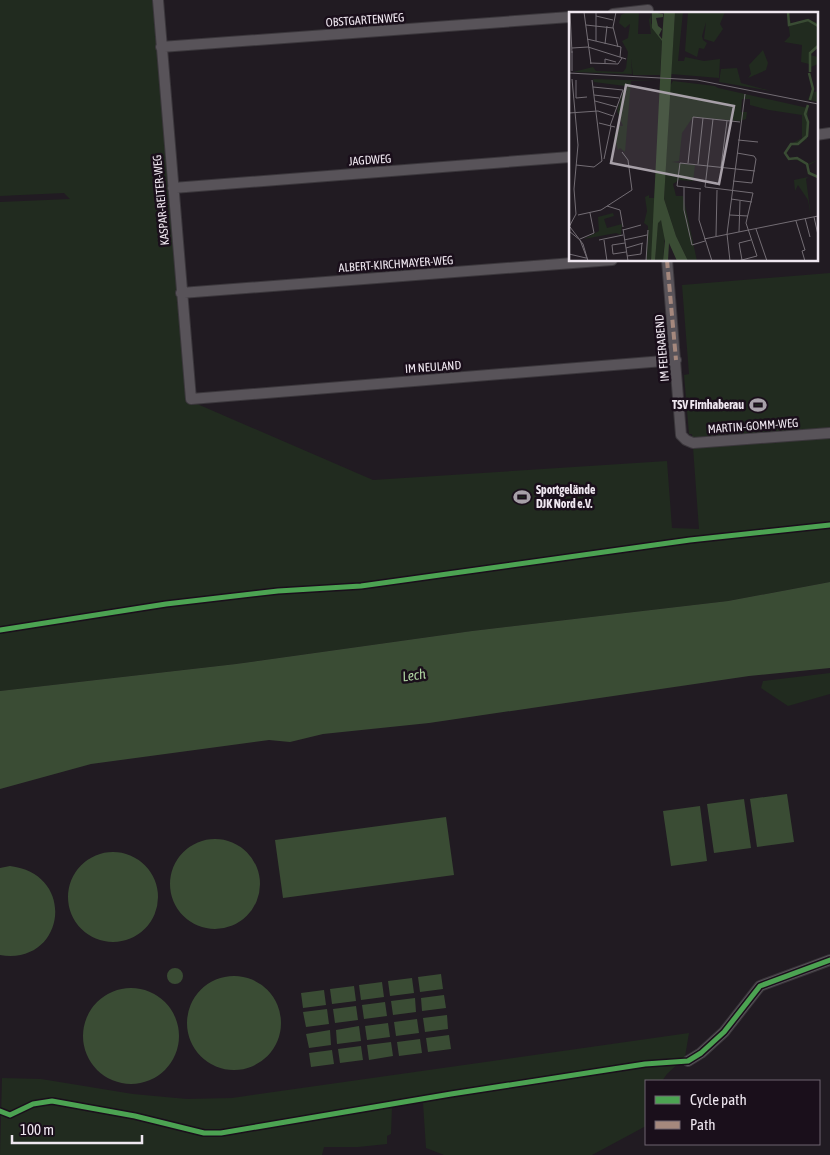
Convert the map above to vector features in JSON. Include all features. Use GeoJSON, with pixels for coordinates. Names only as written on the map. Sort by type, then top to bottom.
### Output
{"type":"FeatureCollection","features":[{"type":"Feature","properties":{"kind":"street","name":"KASPAR-REITER-WEG"},"geometry":{"type":"LineString","coordinates":[[158,0],[191,399]]}},
{"type":"Feature","properties":{"kind":"street"},"geometry":{"type":"LineString","coordinates":[[625,12],[648,8]]}},
{"type":"Feature","properties":{"kind":"street","name":"OBSTGARTENWEG"},"geometry":{"type":"LineString","coordinates":[[162,47],[569,17]]}},
{"type":"Feature","properties":{"kind":"street","name":"JAGDWEG"},"geometry":{"type":"LineString","coordinates":[[173,188],[569,157]]}},
{"type":"Feature","properties":{"kind":"street","name":"ALBERT-KIRCHMAYER-WEG"},"geometry":{"type":"LineString","coordinates":[[182,293],[599,261]]}},
{"type":"Feature","properties":{"kind":"street","name":"IM FEIERABEND"},"geometry":{"type":"LineString","coordinates":[[667,261],[681,435]]}},
{"type":"Feature","properties":{"kind":"street","name":"IM NEULAND"},"geometry":{"type":"LineString","coordinates":[[191,399],[676,360]]}},
{"type":"Feature","properties":{"kind":"street","name":"MARTIN-GOMM-WEG"},"geometry":{"type":"LineString","coordinates":[[681,435],[692,443],[830,433]]}},
{"type":"Feature","properties":{"kind":"street"},"geometry":{"type":"LineString","coordinates":[[688,1060],[700,1053],[724,1032],[760,986],[830,960]]}},
{"type":"Feature","properties":{"kind":"shaded area"},"geometry":{"type":"Polygon","coordinates":[[[0,0],[153,0],[188,400],[373,480],[667,461],[672,528],[699,529],[692,434],[689,434],[684,375],[689,374],[682,285],[830,273],[830,582],[728,601],[472,631],[236,664],[0,691],[0,202],[70,199],[64,193],[0,196],[0,0]]]}},
{"type":"Feature","properties":{"kind":"shaded area"},"geometry":{"type":"Polygon","coordinates":[[[830,673],[830,694],[788,706],[761,688],[763,681],[830,673]]]}},
{"type":"Feature","properties":{"kind":"shaded area"},"geometry":{"type":"Polygon","coordinates":[[[689,1033],[685,1057],[663,1080],[645,1080],[645,1127],[592,1155],[444,1155],[426,1148],[423,1103],[392,1107],[391,1134],[387,1136],[387,1144],[358,1147],[324,1147],[322,1155],[0,1155],[2,1078],[41,1079],[133,1094],[187,1099],[232,1098],[689,1033]]]}},
{"type":"Feature","properties":{"kind":"water","name":"Lech"},"geometry":{"type":"Polygon","coordinates":[[[830,582],[830,668],[749,676],[429,723],[323,734],[290,742],[269,740],[91,764],[0,789],[0,691],[236,664],[472,631],[728,601],[830,582]]]}},
{"type":"Feature","properties":{"kind":"water"},"geometry":{"type":"Polygon","coordinates":[[[787,794],[794,842],[757,847],[750,799],[787,794]]]}},
{"type":"Feature","properties":{"kind":"water"},"geometry":{"type":"Polygon","coordinates":[[[744,799],[751,848],[714,853],[707,804],[744,799]]]}},
{"type":"Feature","properties":{"kind":"water"},"geometry":{"type":"Polygon","coordinates":[[[700,806],[707,861],[671,866],[663,811],[700,806]]]}},
{"type":"Feature","properties":{"kind":"water"},"geometry":{"type":"Polygon","coordinates":[[[446,817],[454,875],[283,898],[275,840],[446,817]]]}},
{"type":"Feature","properties":{"kind":"water"},"geometry":{"type":"Polygon","coordinates":[[[215,839],[232,842],[247,852],[257,867],[260,884],[257,901],[247,916],[232,926],[215,929],[198,926],[183,916],[173,901],[170,884],[173,867],[183,852],[198,842],[215,839]]]}},
{"type":"Feature","properties":{"kind":"water"},"geometry":{"type":"Polygon","coordinates":[[[104,852],[122,852],[138,859],[151,872],[158,888],[158,906],[151,922],[138,935],[122,942],[104,942],[88,935],[75,922],[68,906],[68,888],[75,872],[88,859],[104,852]]]}},
{"type":"Feature","properties":{"kind":"water"},"geometry":{"type":"Polygon","coordinates":[[[10,866],[32,873],[46,885],[54,901],[55,918],[50,934],[39,947],[22,955],[0,955],[0,868],[10,866]]]}},
{"type":"Feature","properties":{"kind":"water"},"geometry":{"type":"Polygon","coordinates":[[[172,968],[178,968],[183,973],[181,982],[172,984],[167,979],[167,973],[172,968]]]}},
{"type":"Feature","properties":{"kind":"water"},"geometry":{"type":"Polygon","coordinates":[[[441,974],[443,989],[420,992],[418,977],[441,974]]]}},
{"type":"Feature","properties":{"kind":"water"},"geometry":{"type":"Polygon","coordinates":[[[234,976],[252,980],[267,990],[277,1005],[281,1023],[277,1041],[267,1056],[252,1066],[234,1070],[216,1066],[201,1056],[191,1041],[187,1023],[191,1005],[201,990],[216,980],[234,976]]]}},
{"type":"Feature","properties":{"kind":"water"},"geometry":{"type":"Polygon","coordinates":[[[412,978],[414,993],[390,996],[388,981],[412,978]]]}},
{"type":"Feature","properties":{"kind":"water"},"geometry":{"type":"Polygon","coordinates":[[[382,982],[384,997],[361,1000],[359,985],[382,982]]]}},
{"type":"Feature","properties":{"kind":"water"},"geometry":{"type":"Polygon","coordinates":[[[354,986],[356,1001],[332,1004],[330,989],[354,986]]]}},
{"type":"Feature","properties":{"kind":"water"},"geometry":{"type":"Polygon","coordinates":[[[131,988],[149,992],[165,1002],[175,1018],[179,1036],[175,1054],[165,1070],[149,1080],[131,1084],[113,1080],[97,1070],[87,1054],[83,1036],[87,1018],[97,1002],[113,992],[131,988]]]}},
{"type":"Feature","properties":{"kind":"water"},"geometry":{"type":"Polygon","coordinates":[[[324,990],[326,1005],[303,1008],[301,993],[324,990]]]}},
{"type":"Feature","properties":{"kind":"water"},"geometry":{"type":"Polygon","coordinates":[[[444,995],[446,1008],[422,1011],[421,998],[444,995]]]}},
{"type":"Feature","properties":{"kind":"water"},"geometry":{"type":"Polygon","coordinates":[[[415,998],[416,1012],[393,1015],[391,1001],[415,998]]]}},
{"type":"Feature","properties":{"kind":"water"},"geometry":{"type":"Polygon","coordinates":[[[385,1002],[387,1016],[364,1019],[362,1005],[385,1002]]]}},
{"type":"Feature","properties":{"kind":"water"},"geometry":{"type":"Polygon","coordinates":[[[356,1006],[358,1020],[335,1023],[333,1009],[356,1006]]]}},
{"type":"Feature","properties":{"kind":"water"},"geometry":{"type":"Polygon","coordinates":[[[327,1009],[329,1024],[306,1027],[303,1012],[327,1009]]]}},
{"type":"Feature","properties":{"kind":"water"},"geometry":{"type":"Polygon","coordinates":[[[447,1015],[448,1029],[425,1032],[423,1018],[447,1015]]]}},
{"type":"Feature","properties":{"kind":"water"},"geometry":{"type":"Polygon","coordinates":[[[417,1019],[419,1033],[396,1036],[394,1022],[417,1019]]]}},
{"type":"Feature","properties":{"kind":"water"},"geometry":{"type":"Polygon","coordinates":[[[388,1023],[390,1037],[367,1040],[365,1026],[388,1023]]]}},
{"type":"Feature","properties":{"kind":"water"},"geometry":{"type":"Polygon","coordinates":[[[359,1026],[361,1041],[337,1044],[336,1030],[359,1026]]]}},
{"type":"Feature","properties":{"kind":"water"},"geometry":{"type":"Polygon","coordinates":[[[330,1030],[331,1045],[309,1048],[306,1034],[330,1030]]]}},
{"type":"Feature","properties":{"kind":"water"},"geometry":{"type":"Polygon","coordinates":[[[449,1035],[451,1049],[428,1052],[426,1038],[449,1035]]]}},
{"type":"Feature","properties":{"kind":"water"},"geometry":{"type":"Polygon","coordinates":[[[420,1039],[422,1053],[399,1056],[397,1042],[420,1039]]]}},
{"type":"Feature","properties":{"kind":"water"},"geometry":{"type":"Polygon","coordinates":[[[391,1042],[393,1056],[369,1060],[367,1045],[391,1042]]]}},
{"type":"Feature","properties":{"kind":"water"},"geometry":{"type":"Polygon","coordinates":[[[361,1046],[363,1060],[340,1063],[338,1049],[361,1046]]]}},
{"type":"Feature","properties":{"kind":"water"},"geometry":{"type":"Polygon","coordinates":[[[332,1050],[334,1064],[311,1067],[309,1053],[332,1050]]]}},
{"type":"Feature","properties":{"kind":"marked path"},"geometry":{"type":"LineString","coordinates":[[667,261],[676,360]]}},
{"type":"Feature","properties":{"kind":"cycle path"},"geometry":{"type":"LineString","coordinates":[[0,630],[166,604],[278,591],[361,586],[690,540],[830,525]]}},
{"type":"Feature","properties":{"kind":"cycle path"},"geometry":{"type":"LineString","coordinates":[[0,1111],[10,1115],[33,1104],[52,1101],[135,1116],[204,1133],[221,1133],[451,1094],[645,1064],[688,1061],[701,1053],[724,1032],[760,986],[830,960]]}},
{"type":"Feature","properties":{"kind":"place","name":"TSV Firnhaberau"},"geometry":{"type":"Point","coordinates":[758,405]}},
{"type":"Feature","properties":{"kind":"place","name":"Sportgelände DJK Nord e.V."},"geometry":{"type":"Point","coordinates":[522,497]}}]}
